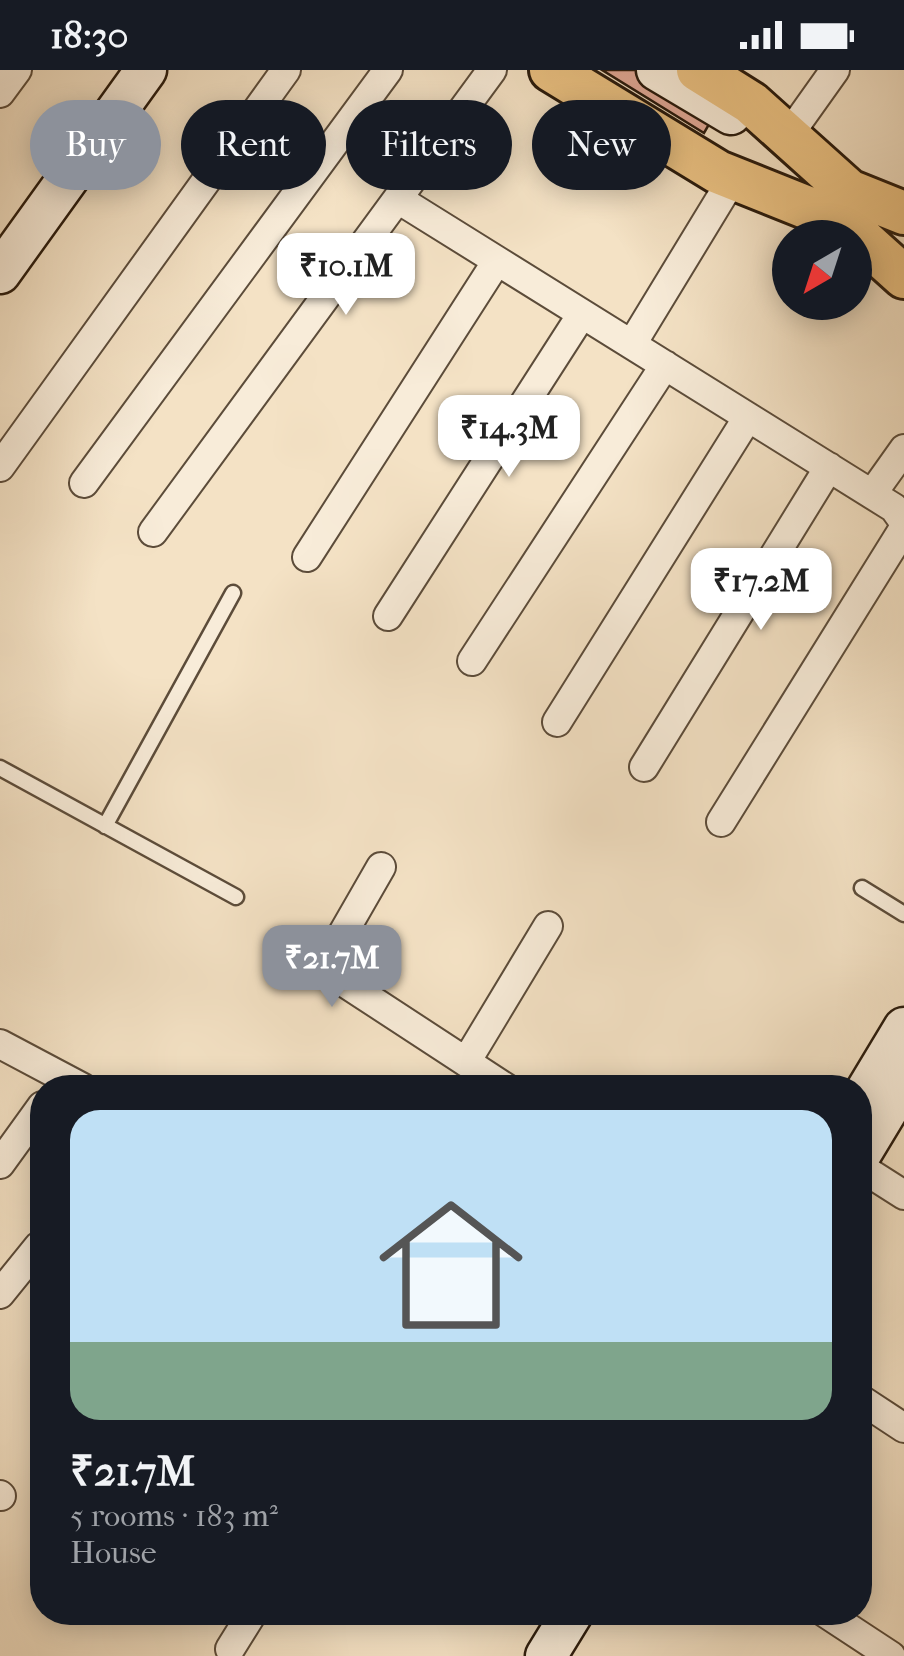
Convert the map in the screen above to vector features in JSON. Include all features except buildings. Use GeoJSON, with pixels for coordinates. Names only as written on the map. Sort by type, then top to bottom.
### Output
{"type":"FeatureCollection","features":[{"type":"Feature","properties":{"kind":"main road"},"geometry":{"type":"LineString","coordinates":[[551,70],[718,172],[846,207],[903,211]]}},
{"type":"Feature","properties":{"kind":"main road"},"geometry":{"type":"LineString","coordinates":[[698,70],[752,102],[788,136],[897,268]]}},
{"type":"Feature","properties":{"kind":"street"},"geometry":{"type":"LineString","coordinates":[[0,93],[17,70]]}},
{"type":"Feature","properties":{"kind":"street"},"geometry":{"type":"LineString","coordinates":[[0,273],[146,70]]}},
{"type":"Feature","properties":{"kind":"street"},"geometry":{"type":"LineString","coordinates":[[0,468],[286,70]]}},
{"type":"Feature","properties":{"kind":"street"},"geometry":{"type":"LineString","coordinates":[[84,484],[388,70]]}},
{"type":"Feature","properties":{"kind":"street"},"geometry":{"type":"LineString","coordinates":[[152,532],[492,70]]}},
{"type":"Feature","properties":{"kind":"street"},"geometry":{"type":"LineString","coordinates":[[590,70],[708,143],[816,199],[846,207]]}},
{"type":"Feature","properties":{"kind":"street"},"geometry":{"type":"LineString","coordinates":[[656,70],[741,120],[846,207]]}},
{"type":"Feature","properties":{"kind":"street"},"geometry":{"type":"LineString","coordinates":[[788,136],[835,70]]}},
{"type":"Feature","properties":{"kind":"street"},"geometry":{"type":"LineString","coordinates":[[632,344],[733,178]]}},
{"type":"Feature","properties":{"kind":"street"},"geometry":{"type":"LineString","coordinates":[[398,199],[900,513],[904,525],[721,822]]}},
{"type":"Feature","properties":{"kind":"street"},"geometry":{"type":"LineString","coordinates":[[307,557],[498,260]]}},
{"type":"Feature","properties":{"kind":"street"},"geometry":{"type":"LineString","coordinates":[[388,616],[582,314]]}},
{"type":"Feature","properties":{"kind":"street"},"geometry":{"type":"LineString","coordinates":[[472,662],[665,366]]}},
{"type":"Feature","properties":{"kind":"street"},"geometry":{"type":"LineString","coordinates":[[557,722],[748,417]]}},
{"type":"Feature","properties":{"kind":"street"},"geometry":{"type":"LineString","coordinates":[[872,494],[904,449]]}},
{"type":"Feature","properties":{"kind":"street"},"geometry":{"type":"LineString","coordinates":[[644,768],[829,468]]}},
{"type":"Feature","properties":{"kind":"street"},"geometry":{"type":"LineString","coordinates":[[381,866],[327,962],[326,971],[486,1075]]}},
{"type":"Feature","properties":{"kind":"street"},"geometry":{"type":"LineString","coordinates":[[466,1062],[548,926]]}},
{"type":"Feature","properties":{"kind":"street"},"geometry":{"type":"LineString","coordinates":[[872,1081],[904,1028]]}},
{"type":"Feature","properties":{"kind":"street"},"geometry":{"type":"LineString","coordinates":[[2,1049],[50,1075]]}},
{"type":"Feature","properties":{"kind":"street"},"geometry":{"type":"LineString","coordinates":[[872,1135],[904,1082]]}},
{"type":"Feature","properties":{"kind":"street"},"geometry":{"type":"LineString","coordinates":[[0,1164],[30,1123]]}},
{"type":"Feature","properties":{"kind":"street"},"geometry":{"type":"LineString","coordinates":[[872,1175],[904,1195]]}},
{"type":"Feature","properties":{"kind":"street"},"geometry":{"type":"LineString","coordinates":[[0,1294],[30,1257]]}},
{"type":"Feature","properties":{"kind":"street"},"geometry":{"type":"LineString","coordinates":[[872,1407],[904,1428]]}},
{"type":"Feature","properties":{"kind":"street"},"geometry":{"type":"LineString","coordinates":[[230,1649],[245,1625]]}},
{"type":"Feature","properties":{"kind":"street"},"geometry":{"type":"LineString","coordinates":[[514,1656],[547,1625]]}},
{"type":"Feature","properties":{"kind":"street"},"geometry":{"type":"LineString","coordinates":[[546,1656],[555,1625]]}},
{"type":"Feature","properties":{"kind":"street"},"geometry":{"type":"LineString","coordinates":[[844,1625],[891,1656]]}},
{"type":"Feature","properties":{"kind":"lane"},"geometry":{"type":"LineString","coordinates":[[106,826],[233,593]]}},
{"type":"Feature","properties":{"kind":"lane"},"geometry":{"type":"LineString","coordinates":[[2,773],[236,897]]}},
{"type":"Feature","properties":{"kind":"lane"},"geometry":{"type":"LineString","coordinates":[[862,888],[904,914]]}}]}
